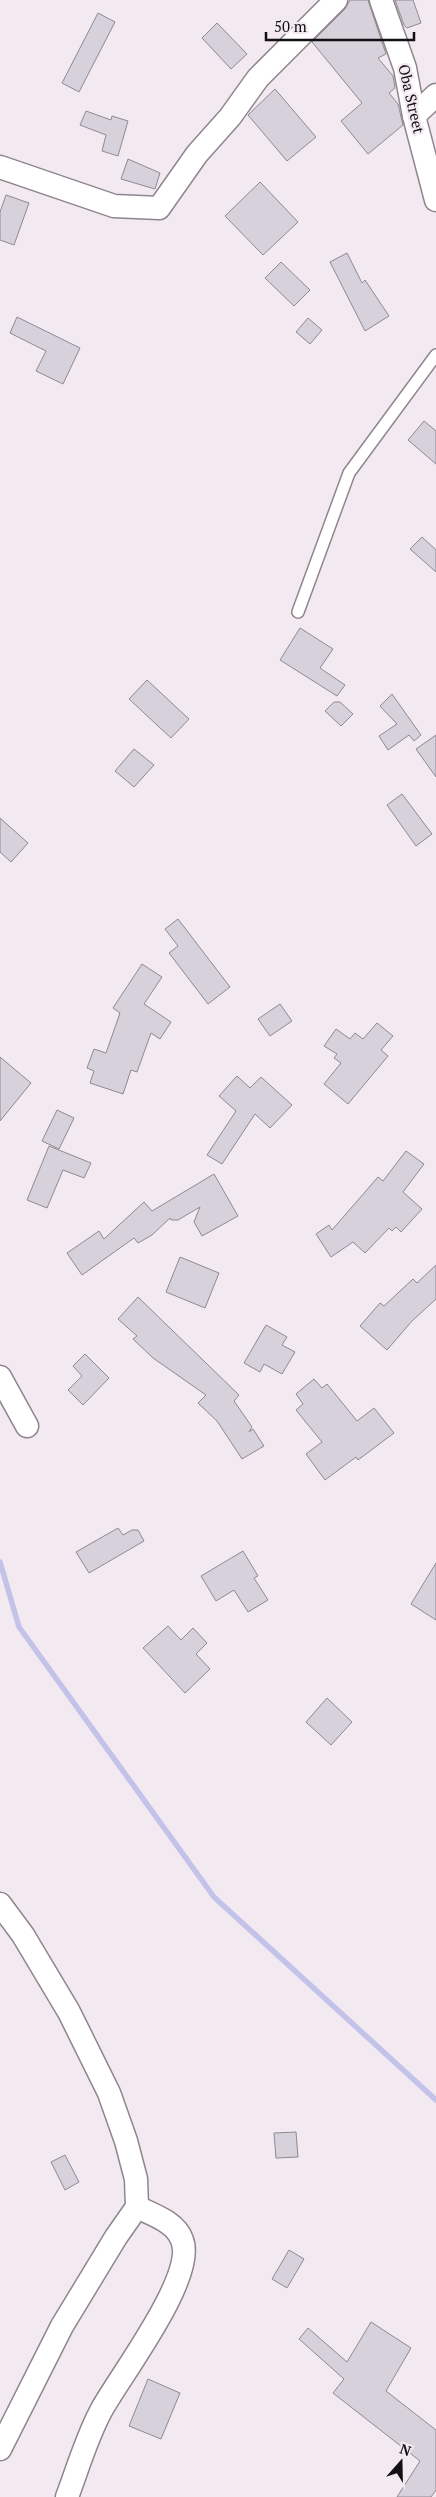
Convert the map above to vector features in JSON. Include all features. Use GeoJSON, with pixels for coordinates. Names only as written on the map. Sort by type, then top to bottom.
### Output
{"type":"FeatureCollection","features":[{"type":"Feature","properties":{"kind":"street"},"geometry":{"type":"LineString","coordinates":[[0,167],[114,206],[159,208],[197,154],[230,116],[258,78],[336,0]]}},
{"type":"Feature","properties":{"kind":"street","name":"Oba Street"},"geometry":{"type":"LineString","coordinates":[[381,0],[405,68],[414,116],[436,200]]}},
{"type":"Feature","properties":{"kind":"street"},"geometry":{"type":"LineString","coordinates":[[414,116],[436,95]]}},
{"type":"Feature","properties":{"kind":"street"},"geometry":{"type":"LineString","coordinates":[[0,1376],[27,1426]]}},
{"type":"Feature","properties":{"kind":"street"},"geometry":{"type":"LineString","coordinates":[[0,1904],[22,1935],[68,2012],[109,2093],[126,2141],[136,2179],[137,2207],[116,2237],[62,2326],[0,2449]]}},
{"type":"Feature","properties":{"kind":"street"},"geometry":{"type":"LineString","coordinates":[[66,2497],[101,2410],[148,2338],[177,2282],[183,2252],[183,2241],[173,2226],[137,2207]]}},
{"type":"Feature","properties":{"kind":"lane"},"geometry":{"type":"LineString","coordinates":[[298,612],[349,474],[436,355]]}},
{"type":"Feature","properties":{"kind":"building"},"geometry":{"type":"Polygon","coordinates":[[[350,0],[368,0],[386,54],[378,58],[393,76],[395,88],[389,93],[398,104],[403,125],[368,154],[341,121],[362,103],[312,42],[345,9],[350,0]]]}},
{"type":"Feature","properties":{"kind":"building"},"geometry":{"type":"Polygon","coordinates":[[[395,0],[413,0],[421,23],[407,28],[404,25],[395,0]]]}},
{"type":"Feature","properties":{"kind":"building"},"geometry":{"type":"Polygon","coordinates":[[[98,13],[115,22],[79,92],[62,83],[98,13]]]}},
{"type":"Feature","properties":{"kind":"building"},"geometry":{"type":"Polygon","coordinates":[[[217,23],[247,54],[231,69],[202,38],[217,23]]]}},
{"type":"Feature","properties":{"kind":"building"},"geometry":{"type":"Polygon","coordinates":[[[275,89],[316,137],[287,161],[248,115],[275,89]]]}},
{"type":"Feature","properties":{"kind":"building"},"geometry":{"type":"Polygon","coordinates":[[[86,111],[111,120],[112,116],[128,121],[118,156],[102,151],[106,135],[80,125],[86,111]]]}},
{"type":"Feature","properties":{"kind":"building"},"geometry":{"type":"Polygon","coordinates":[[[128,159],[160,173],[155,189],[121,179],[128,159]]]}},
{"type":"Feature","properties":{"kind":"building"},"geometry":{"type":"Polygon","coordinates":[[[260,182],[298,222],[263,255],[225,216],[260,182]]]}},
{"type":"Feature","properties":{"kind":"building"},"geometry":{"type":"Polygon","coordinates":[[[6,195],[29,203],[14,245],[0,240],[0,212],[6,195]]]}},
{"type":"Feature","properties":{"kind":"building"},"geometry":{"type":"Polygon","coordinates":[[[347,253],[362,283],[365,280],[389,316],[365,331],[330,262],[347,253]]]}},
{"type":"Feature","properties":{"kind":"building"},"geometry":{"type":"Polygon","coordinates":[[[281,262],[310,290],[294,306],[265,278],[281,262]]]}},
{"type":"Feature","properties":{"kind":"building"},"geometry":{"type":"Polygon","coordinates":[[[17,317],[80,348],[63,384],[36,371],[46,351],[10,333],[17,317]]]}},
{"type":"Feature","properties":{"kind":"building"},"geometry":{"type":"Polygon","coordinates":[[[308,318],[322,330],[310,344],[296,332],[308,318]]]}},
{"type":"Feature","properties":{"kind":"building"},"geometry":{"type":"Polygon","coordinates":[[[424,421],[436,431],[436,464],[408,440],[424,421]]]}},
{"type":"Feature","properties":{"kind":"building"},"geometry":{"type":"Polygon","coordinates":[[[422,537],[436,550],[436,572],[410,549],[422,537]]]}},
{"type":"Feature","properties":{"kind":"building"},"geometry":{"type":"Polygon","coordinates":[[[300,628],[333,649],[320,668],[345,685],[337,696],[280,660],[300,628]]]}},
{"type":"Feature","properties":{"kind":"building"},"geometry":{"type":"Polygon","coordinates":[[[147,680],[189,719],[171,738],[129,699],[147,680]]]}},
{"type":"Feature","properties":{"kind":"building"},"geometry":{"type":"Polygon","coordinates":[[[392,694],[421,735],[414,741],[409,735],[388,750],[379,736],[397,724],[380,706],[392,694]]]}},
{"type":"Feature","properties":{"kind":"building"},"geometry":{"type":"Polygon","coordinates":[[[334,702],[340,702],[353,714],[341,726],[325,711],[334,702]]]}},
{"type":"Feature","properties":{"kind":"building"},"geometry":{"type":"Polygon","coordinates":[[[436,735],[436,777],[416,749],[436,735]]]}},
{"type":"Feature","properties":{"kind":"building"},"geometry":{"type":"Polygon","coordinates":[[[134,749],[154,765],[134,787],[115,771],[134,749]]]}},
{"type":"Feature","properties":{"kind":"building"},"geometry":{"type":"Polygon","coordinates":[[[402,794],[432,834],[416,846],[387,805],[402,794]]]}},
{"type":"Feature","properties":{"kind":"building"},"geometry":{"type":"Polygon","coordinates":[[[0,818],[28,843],[11,862],[0,852],[0,818]]]}},
{"type":"Feature","properties":{"kind":"building"},"geometry":{"type":"Polygon","coordinates":[[[178,919],[230,987],[208,1004],[169,953],[178,946],[165,929],[178,919]]]}},
{"type":"Feature","properties":{"kind":"building"},"geometry":{"type":"Polygon","coordinates":[[[142,964],[162,977],[144,1004],[171,1022],[160,1039],[151,1033],[137,1072],[131,1070],[123,1094],[90,1083],[94,1071],[87,1068],[94,1049],[106,1053],[120,1013],[113,1008],[142,964]]]}},
{"type":"Feature","properties":{"kind":"building"},"geometry":{"type":"Polygon","coordinates":[[[280,1004],[292,1021],[270,1036],[258,1019],[280,1004]]]}},
{"type":"Feature","properties":{"kind":"building"},"geometry":{"type":"Polygon","coordinates":[[[377,1023],[393,1036],[381,1050],[388,1056],[348,1104],[324,1084],[341,1063],[334,1058],[337,1054],[324,1046],[336,1029],[350,1039],[355,1033],[363,1039],[377,1023]]]}},
{"type":"Feature","properties":{"kind":"building"},"geometry":{"type":"Polygon","coordinates":[[[0,1057],[31,1083],[0,1121],[0,1057]]]}},
{"type":"Feature","properties":{"kind":"building"},"geometry":{"type":"Polygon","coordinates":[[[237,1076],[250,1088],[261,1077],[292,1105],[270,1128],[255,1114],[222,1164],[207,1155],[236,1111],[219,1096],[237,1076]]]}},
{"type":"Feature","properties":{"kind":"building"},"geometry":{"type":"Polygon","coordinates":[[[57,1110],[74,1118],[59,1149],[42,1141],[57,1110]]]}},
{"type":"Feature","properties":{"kind":"building"},"geometry":{"type":"Polygon","coordinates":[[[49,1146],[91,1163],[84,1178],[63,1170],[47,1208],[27,1200],[49,1146]]]}},
{"type":"Feature","properties":{"kind":"building"},"geometry":{"type":"Polygon","coordinates":[[[406,1151],[424,1164],[403,1192],[422,1209],[401,1232],[396,1227],[392,1231],[389,1228],[365,1253],[353,1242],[331,1257],[316,1234],[329,1225],[332,1230],[378,1177],[383,1181],[406,1151]]]}},
{"type":"Feature","properties":{"kind":"building"},"geometry":{"type":"Polygon","coordinates":[[[214,1174],[238,1216],[202,1236],[194,1222],[200,1207],[178,1220],[171,1220],[170,1218],[152,1235],[138,1243],[134,1238],[82,1275],[67,1253],[99,1231],[104,1239],[144,1202],[152,1211],[214,1174]]]}},
{"type":"Feature","properties":{"kind":"building"},"geometry":{"type":"Polygon","coordinates":[[[180,1257],[219,1273],[205,1308],[166,1292],[180,1257]]]}},
{"type":"Feature","properties":{"kind":"building"},"geometry":{"type":"Polygon","coordinates":[[[436,1265],[436,1299],[412,1321],[387,1350],[360,1326],[380,1303],[384,1306],[413,1279],[417,1283],[436,1265]]]}},
{"type":"Feature","properties":{"kind":"building"},"geometry":{"type":"Polygon","coordinates":[[[138,1297],[239,1395],[234,1401],[252,1427],[249,1432],[253,1429],[264,1446],[242,1459],[217,1421],[198,1403],[206,1395],[153,1358],[133,1339],[137,1336],[118,1319],[138,1297]]]}},
{"type":"Feature","properties":{"kind":"building"},"geometry":{"type":"Polygon","coordinates":[[[266,1325],[287,1337],[282,1345],[295,1352],[282,1374],[264,1364],[260,1372],[244,1363],[266,1325]]]}},
{"type":"Feature","properties":{"kind":"building"},"geometry":{"type":"Polygon","coordinates":[[[85,1354],[109,1378],[83,1405],[68,1390],[82,1376],[73,1366],[85,1354]]]}},
{"type":"Feature","properties":{"kind":"building"},"geometry":{"type":"Polygon","coordinates":[[[314,1379],[322,1388],[327,1384],[357,1421],[374,1408],[394,1433],[358,1460],[356,1457],[325,1480],[306,1454],[322,1442],[296,1410],[303,1404],[296,1394],[314,1379]]]}},
{"type":"Feature","properties":{"kind":"building"},"geometry":{"type":"Polygon","coordinates":[[[118,1528],[123,1535],[132,1530],[138,1530],[144,1541],[89,1573],[76,1552],[118,1528]]]}},
{"type":"Feature","properties":{"kind":"building"},"geometry":{"type":"Polygon","coordinates":[[[243,1551],[258,1576],[254,1578],[268,1600],[248,1612],[234,1590],[216,1601],[201,1576],[243,1551]]]}},
{"type":"Feature","properties":{"kind":"building"},"geometry":{"type":"Polygon","coordinates":[[[436,1563],[436,1620],[411,1604],[436,1563]]]}},
{"type":"Feature","properties":{"kind":"building"},"geometry":{"type":"Polygon","coordinates":[[[168,1626],[181,1640],[193,1628],[207,1643],[196,1654],[210,1669],[185,1693],[143,1648],[168,1626]]]}},
{"type":"Feature","properties":{"kind":"building"},"geometry":{"type":"Polygon","coordinates":[[[327,1698],[352,1722],[331,1745],[306,1722],[327,1698]]]}},
{"type":"Feature","properties":{"kind":"building"},"geometry":{"type":"Polygon","coordinates":[[[296,2132],[298,2157],[276,2158],[274,2133],[296,2132]]]}},
{"type":"Feature","properties":{"kind":"building"},"geometry":{"type":"Polygon","coordinates":[[[65,2155],[79,2182],[65,2190],[51,2162],[65,2155]]]}},
{"type":"Feature","properties":{"kind":"building"},"geometry":{"type":"Polygon","coordinates":[[[289,2250],[304,2259],[287,2288],[272,2279],[289,2250]]]}},
{"type":"Feature","properties":{"kind":"building"},"geometry":{"type":"Polygon","coordinates":[[[371,2322],[411,2348],[386,2391],[436,2430],[436,2490],[431,2497],[397,2497],[420,2461],[333,2393],[344,2379],[299,2339],[308,2328],[347,2362],[371,2322]]]}},
{"type":"Feature","properties":{"kind":"building"},"geometry":{"type":"Polygon","coordinates":[[[148,2379],[180,2393],[161,2439],[129,2426],[148,2379]]]}},
{"type":"Feature","properties":{"kind":"waterway"},"geometry":{"type":"LineString","coordinates":[[0,1562],[19,1627],[214,1897],[436,2100]]}}]}
